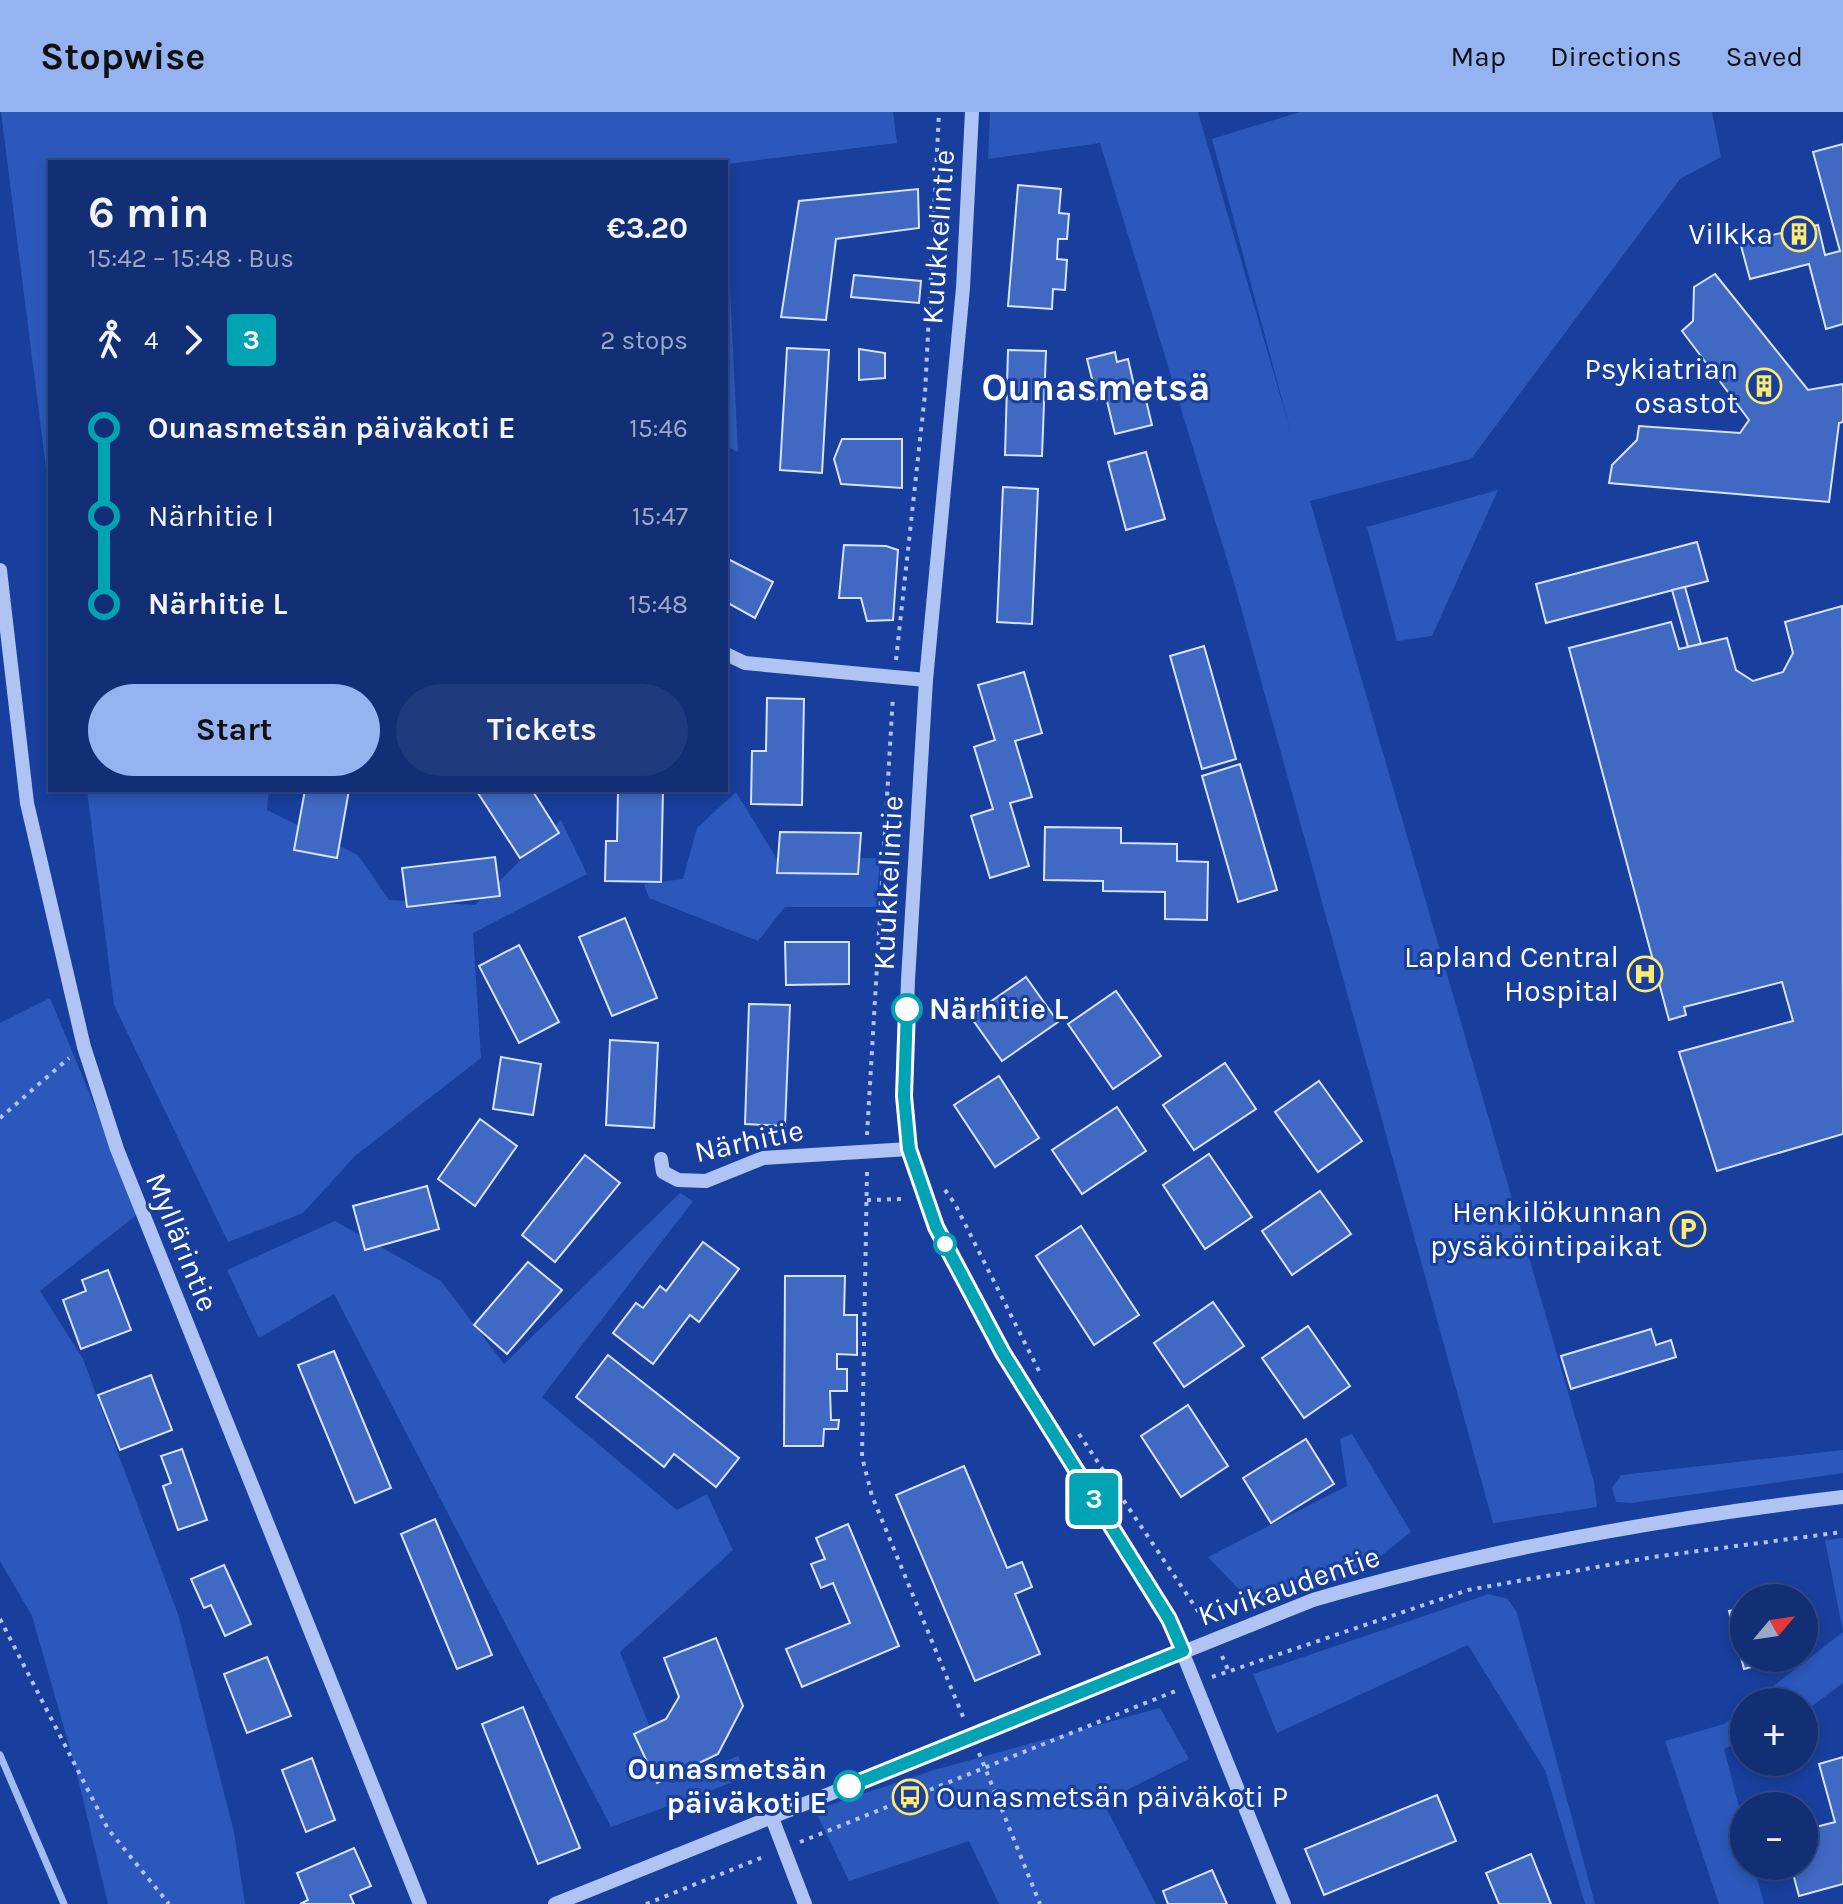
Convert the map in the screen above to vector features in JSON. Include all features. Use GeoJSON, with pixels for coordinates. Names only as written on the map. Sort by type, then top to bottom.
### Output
{"type":"FeatureCollection","features":[{"type":"Feature","properties":{"kind":"street","name":"Kuukkelintie"},"geometry":{"type":"LineString","coordinates":[[972,112],[963,288],[926,680],[907,1009],[904,1096],[909,1149],[936,1227],[1003,1353],[1169,1619],[1284,1904]]}},
{"type":"Feature","properties":{"kind":"street","name":"Myllärintie"},"geometry":{"type":"LineString","coordinates":[[0,570],[27,803],[84,1047],[117,1149],[420,1904]]}},
{"type":"Feature","properties":{"kind":"street"},"geometry":{"type":"LineString","coordinates":[[728,655],[745,663],[926,680]]}},
{"type":"Feature","properties":{"kind":"street","name":"Närhitie"},"geometry":{"type":"LineString","coordinates":[[661,1159],[663,1172],[678,1180],[706,1181],[763,1158],[909,1149]]}},
{"type":"Feature","properties":{"kind":"street","name":"Kivikaudentie"},"geometry":{"type":"LineString","coordinates":[[555,1904],[1313,1600],[1406,1573],[1551,1541],[1843,1497]]}},
{"type":"Feature","properties":{"kind":"street"},"geometry":{"type":"LineString","coordinates":[[772,1818],[805,1904]]}},
{"type":"Feature","properties":{"kind":"path"},"geometry":{"type":"LineString","coordinates":[[0,1118],[50,1072],[84,1047]]}},
{"type":"Feature","properties":{"kind":"path"},"geometry":{"type":"LineString","coordinates":[[936,1189],[944,1189],[955,1204],[1042,1376]]}},
{"type":"Feature","properties":{"kind":"path"},"geometry":{"type":"LineString","coordinates":[[867,1200],[908,1199]]}},
{"type":"Feature","properties":{"kind":"path"},"geometry":{"type":"LineString","coordinates":[[1073,1425],[1206,1622]]}},
{"type":"Feature","properties":{"kind":"path"},"geometry":{"type":"LineString","coordinates":[[646,1904],[1196,1682],[1468,1590],[1653,1557],[1843,1532]]}},
{"type":"Feature","properties":{"kind":"path"},"geometry":{"type":"LineString","coordinates":[[0,1619],[108,1829],[169,1904]]}},
{"type":"Feature","properties":{"kind":"path"},"geometry":{"type":"LineString","coordinates":[[1222,1655],[1229,1672]]}},
{"type":"Feature","properties":{"kind":"path"},"geometry":{"type":"LineString","coordinates":[[986,1767],[1040,1904]]}},
{"type":"Feature","properties":{"kind":"shaded area"},"geometry":{"type":"Polygon","coordinates":[[[1,112],[893,112],[897,143],[728,164],[728,160],[48,160],[48,484],[1,112]]]}},
{"type":"Feature","properties":{"kind":"shaded area"},"geometry":{"type":"Polygon","coordinates":[[[990,112],[1198,112],[1291,433],[1212,139],[1300,112],[1712,112],[1721,157],[1680,179],[1471,459],[1310,501],[1594,1482],[1597,1507],[1493,1523],[1235,586],[1100,143],[988,159],[990,112]]]}},
{"type":"Feature","properties":{"kind":"shaded area"},"geometry":{"type":"Polygon","coordinates":[[[728,247],[738,452],[728,447],[728,247]]]}},
{"type":"Feature","properties":{"kind":"shaded area"},"geometry":{"type":"Polygon","coordinates":[[[1498,490],[1432,636],[1397,641],[1367,527],[1498,490]]]}},
{"type":"Feature","properties":{"kind":"shaded area"},"geometry":{"type":"Polygon","coordinates":[[[87,792],[269,792],[267,810],[358,855],[389,900],[475,905],[561,820],[587,874],[473,933],[481,1058],[355,1156],[303,1213],[228,1242],[114,1005],[87,792]]]}},
{"type":"Feature","properties":{"kind":"shaded area"},"geometry":{"type":"Polygon","coordinates":[[[736,792],[777,859],[880,858],[876,907],[785,907],[758,941],[649,898],[644,884],[683,879],[697,828],[736,792]]]}},
{"type":"Feature","properties":{"kind":"shaded area"},"geometry":{"type":"Polygon","coordinates":[[[50,998],[139,1213],[40,1291],[83,1359],[179,1617],[234,1832],[245,1904],[108,1904],[75,1766],[32,1616],[0,1561],[0,1023],[50,998]]]}},
{"type":"Feature","properties":{"kind":"shaded area"},"geometry":{"type":"Polygon","coordinates":[[[680,1193],[693,1201],[542,1397],[677,1510],[707,1494],[733,1550],[620,1652],[672,1783],[738,1756],[747,1777],[611,1827],[334,1294],[259,1338],[227,1270],[335,1221],[441,1281],[504,1364],[680,1193]]]}},
{"type":"Feature","properties":{"kind":"shaded area"},"geometry":{"type":"Polygon","coordinates":[[[1352,1434],[1411,1532],[1368,1566],[1252,1603],[1208,1557],[1347,1486],[1340,1439],[1352,1434]]]}},
{"type":"Feature","properties":{"kind":"shaded area"},"geometry":{"type":"Polygon","coordinates":[[[1843,1450],[1843,1473],[1631,1503],[1616,1502],[1612,1488],[1621,1475],[1843,1450]]]}},
{"type":"Feature","properties":{"kind":"shaded area"},"geometry":{"type":"Polygon","coordinates":[[[1843,1538],[1843,1632],[1825,1540],[1843,1538]]]}},
{"type":"Feature","properties":{"kind":"shaded area"},"geometry":{"type":"Polygon","coordinates":[[[1489,1594],[1508,1599],[1517,1613],[1595,1904],[1585,1904],[1545,1770],[1468,1645],[1277,1733],[1253,1674],[1489,1594]]]}},
{"type":"Feature","properties":{"kind":"shaded area"},"geometry":{"type":"Polygon","coordinates":[[[1843,1632],[1843,1683],[1818,1702],[1818,1688],[1771,1688],[1792,1672],[1818,1672],[1818,1651],[1843,1632]]]}},
{"type":"Feature","properties":{"kind":"shaded area"},"geometry":{"type":"Polygon","coordinates":[[[1160,1708],[1189,1759],[1103,1802],[1156,1904],[999,1904],[969,1841],[849,1881],[815,1810],[934,1770],[1160,1708]]]}},
{"type":"Feature","properties":{"kind":"shaded area"},"geometry":{"type":"Polygon","coordinates":[[[1730,1720],[1730,1746],[1724,1749],[1735,1792],[1730,1792],[1730,1880],[1758,1880],[1764,1904],[1719,1904],[1665,1741],[1730,1720]]]}},
{"type":"Feature","properties":{"kind":"building","name":"Vilkka"},"geometry":{"type":"Polygon","coordinates":[[[1843,144],[1843,324],[1826,329],[1809,264],[1750,279],[1740,242],[1818,225],[1825,255],[1840,251],[1813,152],[1843,144]]]}},
{"type":"Feature","properties":{"kind":"building"},"geometry":{"type":"Polygon","coordinates":[[[1018,185],[1061,189],[1059,213],[1069,214],[1067,239],[1058,239],[1057,259],[1067,260],[1065,290],[1053,289],[1052,309],[1008,306],[1018,185]]]}},
{"type":"Feature","properties":{"kind":"building"},"geometry":{"type":"Polygon","coordinates":[[[918,189],[919,228],[836,239],[826,320],[781,317],[799,201],[918,189]]]}},
{"type":"Feature","properties":{"kind":"building","name":"Psykiatrian osastot"},"geometry":{"type":"Polygon","coordinates":[[[1715,274],[1808,390],[1843,384],[1843,422],[1839,423],[1829,502],[1609,483],[1612,465],[1637,440],[1639,426],[1740,433],[1749,420],[1682,331],[1693,321],[1694,287],[1715,274]]]}},
{"type":"Feature","properties":{"kind":"building"},"geometry":{"type":"Polygon","coordinates":[[[854,275],[921,281],[919,303],[851,297],[854,275]]]}},
{"type":"Feature","properties":{"kind":"building"},"geometry":{"type":"Polygon","coordinates":[[[787,348],[829,350],[822,473],[780,470],[787,348]]]}},
{"type":"Feature","properties":{"kind":"building"},"geometry":{"type":"Polygon","coordinates":[[[859,349],[885,353],[885,378],[859,380],[859,349]]]}},
{"type":"Feature","properties":{"kind":"building"},"geometry":{"type":"Polygon","coordinates":[[[1008,350],[1046,351],[1042,456],[1005,455],[1008,350]]]}},
{"type":"Feature","properties":{"kind":"building"},"geometry":{"type":"Polygon","coordinates":[[[1115,352],[1117,362],[1128,359],[1135,390],[1143,388],[1152,425],[1115,434],[1106,397],[1097,399],[1087,359],[1115,352]]]}},
{"type":"Feature","properties":{"kind":"building"},"geometry":{"type":"Polygon","coordinates":[[[842,439],[902,439],[902,488],[841,484],[834,459],[842,439]]]}},
{"type":"Feature","properties":{"kind":"building"},"geometry":{"type":"Polygon","coordinates":[[[1146,452],[1165,519],[1126,530],[1108,462],[1146,452]]]}},
{"type":"Feature","properties":{"kind":"building"},"geometry":{"type":"Polygon","coordinates":[[[1003,487],[1038,489],[1032,624],[997,622],[1003,487]]]}},
{"type":"Feature","properties":{"kind":"building"},"geometry":{"type":"Polygon","coordinates":[[[1697,542],[1708,581],[1546,623],[1536,584],[1697,542]]]}},
{"type":"Feature","properties":{"kind":"building"},"geometry":{"type":"Polygon","coordinates":[[[844,545],[886,546],[898,550],[893,620],[867,621],[861,598],[839,598],[844,545]]]}},
{"type":"Feature","properties":{"kind":"building"},"geometry":{"type":"Polygon","coordinates":[[[728,559],[773,582],[755,618],[728,603],[728,559]]]}},
{"type":"Feature","properties":{"kind":"building"},"geometry":{"type":"Polygon","coordinates":[[[1685,587],[1701,644],[1688,647],[1672,590],[1685,587]]]}},
{"type":"Feature","properties":{"kind":"building"},"geometry":{"type":"Polygon","coordinates":[[[1842,606],[1843,1134],[1717,1171],[1679,1052],[1793,1021],[1782,982],[1684,1007],[1686,1015],[1669,1020],[1569,648],[1671,622],[1679,649],[1727,638],[1736,670],[1753,681],[1783,672],[1793,653],[1785,622],[1842,606]]]}},
{"type":"Feature","properties":{"kind":"building"},"geometry":{"type":"Polygon","coordinates":[[[1204,646],[1236,759],[1202,769],[1170,656],[1204,646]]]}},
{"type":"Feature","properties":{"kind":"building"},"geometry":{"type":"Polygon","coordinates":[[[1024,672],[1042,733],[1015,741],[1032,797],[1010,803],[1029,866],[990,878],[971,816],[993,809],[974,747],[995,740],[978,685],[1024,672]]]}},
{"type":"Feature","properties":{"kind":"building"},"geometry":{"type":"Polygon","coordinates":[[[767,698],[804,699],[802,805],[751,804],[752,751],[766,751],[767,698]]]}},
{"type":"Feature","properties":{"kind":"building"},"geometry":{"type":"Polygon","coordinates":[[[1240,764],[1277,890],[1238,902],[1202,776],[1240,764]]]}},
{"type":"Feature","properties":{"kind":"building"},"geometry":{"type":"Polygon","coordinates":[[[305,792],[349,792],[337,858],[294,850],[305,792]]]}},
{"type":"Feature","properties":{"kind":"building"},"geometry":{"type":"Polygon","coordinates":[[[477,792],[533,792],[559,833],[520,858],[477,792]]]}},
{"type":"Feature","properties":{"kind":"building"},"geometry":{"type":"Polygon","coordinates":[[[618,792],[663,792],[661,882],[605,881],[606,841],[617,841],[618,792]]]}},
{"type":"Feature","properties":{"kind":"building"},"geometry":{"type":"Polygon","coordinates":[[[1045,827],[1121,828],[1121,843],[1177,844],[1177,861],[1208,862],[1207,920],[1165,919],[1165,892],[1103,891],[1103,881],[1044,880],[1045,827]]]}},
{"type":"Feature","properties":{"kind":"building"},"geometry":{"type":"Polygon","coordinates":[[[780,832],[861,833],[858,874],[777,873],[780,832]]]}},
{"type":"Feature","properties":{"kind":"building"},"geometry":{"type":"Polygon","coordinates":[[[495,857],[500,896],[407,907],[402,868],[495,857]]]}},
{"type":"Feature","properties":{"kind":"building"},"geometry":{"type":"Polygon","coordinates":[[[625,918],[657,998],[612,1016],[579,937],[625,918]]]}},
{"type":"Feature","properties":{"kind":"building"},"geometry":{"type":"Polygon","coordinates":[[[785,942],[849,942],[849,984],[786,985],[785,942]]]}},
{"type":"Feature","properties":{"kind":"building"},"geometry":{"type":"Polygon","coordinates":[[[519,945],[559,1022],[519,1043],[479,966],[519,945]]]}},
{"type":"Feature","properties":{"kind":"building"},"geometry":{"type":"Polygon","coordinates":[[[1026,977],[1058,1022],[1002,1061],[970,1016],[1026,977]]]}},
{"type":"Feature","properties":{"kind":"building"},"geometry":{"type":"Polygon","coordinates":[[[1116,991],[1161,1056],[1113,1089],[1068,1024],[1116,991]]]}},
{"type":"Feature","properties":{"kind":"building"},"geometry":{"type":"Polygon","coordinates":[[[749,1004],[790,1005],[785,1126],[745,1124],[749,1004]]]}},
{"type":"Feature","properties":{"kind":"building"},"geometry":{"type":"Polygon","coordinates":[[[610,1040],[658,1043],[654,1128],[606,1125],[610,1040]]]}},
{"type":"Feature","properties":{"kind":"building"},"geometry":{"type":"Polygon","coordinates":[[[501,1057],[541,1064],[533,1115],[493,1109],[501,1057]]]}},
{"type":"Feature","properties":{"kind":"building"},"geometry":{"type":"Polygon","coordinates":[[[1225,1063],[1256,1109],[1194,1150],[1163,1105],[1225,1063]]]}},
{"type":"Feature","properties":{"kind":"building"},"geometry":{"type":"Polygon","coordinates":[[[999,1076],[1039,1138],[995,1167],[954,1105],[999,1076]]]}},
{"type":"Feature","properties":{"kind":"building"},"geometry":{"type":"Polygon","coordinates":[[[1319,1081],[1362,1141],[1318,1172],[1275,1112],[1319,1081]]]}},
{"type":"Feature","properties":{"kind":"building"},"geometry":{"type":"Polygon","coordinates":[[[1117,1107],[1146,1151],[1082,1194],[1052,1150],[1117,1107]]]}},
{"type":"Feature","properties":{"kind":"building"},"geometry":{"type":"Polygon","coordinates":[[[480,1119],[517,1146],[475,1206],[438,1179],[480,1119]]]}},
{"type":"Feature","properties":{"kind":"building"},"geometry":{"type":"Polygon","coordinates":[[[1209,1154],[1252,1217],[1205,1249],[1163,1185],[1209,1154]]]}},
{"type":"Feature","properties":{"kind":"building"},"geometry":{"type":"Polygon","coordinates":[[[585,1155],[620,1183],[555,1262],[522,1235],[585,1155]]]}},
{"type":"Feature","properties":{"kind":"building"},"geometry":{"type":"Polygon","coordinates":[[[427,1186],[439,1229],[365,1250],[353,1206],[427,1186]]]}},
{"type":"Feature","properties":{"kind":"building"},"geometry":{"type":"Polygon","coordinates":[[[1320,1191],[1351,1234],[1292,1275],[1262,1231],[1320,1191]]]}},
{"type":"Feature","properties":{"kind":"building"},"geometry":{"type":"Polygon","coordinates":[[[1081,1226],[1139,1315],[1094,1345],[1036,1256],[1081,1226]]]}},
{"type":"Feature","properties":{"kind":"building"},"geometry":{"type":"Polygon","coordinates":[[[703,1242],[739,1269],[699,1322],[690,1315],[653,1364],[613,1333],[636,1303],[643,1308],[660,1286],[666,1291],[703,1242]]]}},
{"type":"Feature","properties":{"kind":"building"},"geometry":{"type":"Polygon","coordinates":[[[528,1262],[562,1290],[507,1354],[474,1325],[528,1262]]]}},
{"type":"Feature","properties":{"kind":"building"},"geometry":{"type":"Polygon","coordinates":[[[108,1270],[131,1330],[81,1349],[63,1300],[86,1291],[82,1280],[108,1270]]]}},
{"type":"Feature","properties":{"kind":"building"},"geometry":{"type":"Polygon","coordinates":[[[785,1276],[845,1276],[844,1315],[857,1315],[857,1355],[837,1354],[837,1369],[847,1369],[847,1391],[830,1391],[831,1420],[839,1420],[838,1429],[824,1429],[823,1446],[784,1446],[785,1276]]]}},
{"type":"Feature","properties":{"kind":"building"},"geometry":{"type":"Polygon","coordinates":[[[1213,1302],[1244,1346],[1184,1387],[1154,1343],[1213,1302]]]}},
{"type":"Feature","properties":{"kind":"building"},"geometry":{"type":"Polygon","coordinates":[[[1308,1326],[1350,1386],[1304,1418],[1262,1358],[1308,1326]]]}},
{"type":"Feature","properties":{"kind":"building"},"geometry":{"type":"Polygon","coordinates":[[[1651,1329],[1656,1345],[1671,1340],[1676,1357],[1571,1389],[1561,1356],[1651,1329]]]}},
{"type":"Feature","properties":{"kind":"building"},"geometry":{"type":"Polygon","coordinates":[[[334,1351],[391,1488],[355,1503],[298,1365],[334,1351]]]}},
{"type":"Feature","properties":{"kind":"building"},"geometry":{"type":"Polygon","coordinates":[[[608,1355],[739,1458],[716,1487],[674,1454],[664,1467],[576,1397],[608,1355]]]}},
{"type":"Feature","properties":{"kind":"building"},"geometry":{"type":"Polygon","coordinates":[[[151,1375],[172,1430],[120,1450],[98,1395],[151,1375]]]}},
{"type":"Feature","properties":{"kind":"building"},"geometry":{"type":"Polygon","coordinates":[[[1188,1405],[1228,1466],[1181,1497],[1141,1436],[1188,1405]]]}},
{"type":"Feature","properties":{"kind":"building"},"geometry":{"type":"Polygon","coordinates":[[[1306,1439],[1334,1484],[1271,1523],[1243,1478],[1306,1439]]]}},
{"type":"Feature","properties":{"kind":"building"},"geometry":{"type":"Polygon","coordinates":[[[182,1449],[207,1520],[178,1530],[163,1486],[171,1483],[161,1456],[182,1449]]]}},
{"type":"Feature","properties":{"kind":"building"},"geometry":{"type":"Polygon","coordinates":[[[964,1466],[1007,1568],[1022,1562],[1032,1587],[1015,1594],[1040,1654],[975,1681],[896,1495],[964,1466]]]}},
{"type":"Feature","properties":{"kind":"building"},"geometry":{"type":"Polygon","coordinates":[[[435,1519],[492,1655],[457,1669],[401,1534],[435,1519]]]}},
{"type":"Feature","properties":{"kind":"building"},"geometry":{"type":"Polygon","coordinates":[[[848,1524],[899,1646],[802,1687],[786,1649],[850,1623],[833,1583],[821,1588],[811,1564],[825,1559],[816,1538],[848,1524]]]}},
{"type":"Feature","properties":{"kind":"building"},"geometry":{"type":"Polygon","coordinates":[[[224,1565],[251,1624],[225,1636],[211,1605],[204,1608],[191,1579],[224,1565]]]}},
{"type":"Feature","properties":{"kind":"building"},"geometry":{"type":"Polygon","coordinates":[[[716,1638],[743,1706],[718,1754],[657,1783],[634,1734],[666,1719],[679,1697],[664,1658],[716,1638]]]}},
{"type":"Feature","properties":{"kind":"building"},"geometry":{"type":"Polygon","coordinates":[[[267,1657],[291,1716],[247,1733],[224,1674],[267,1657]]]}},
{"type":"Feature","properties":{"kind":"building"},"geometry":{"type":"Polygon","coordinates":[[[523,1707],[580,1848],[538,1864],[482,1724],[523,1707]]]}},
{"type":"Feature","properties":{"kind":"building"},"geometry":{"type":"Polygon","coordinates":[[[1843,1757],[1843,1884],[1799,1896],[1795,1880],[1818,1880],[1818,1826],[1835,1822],[1819,1764],[1843,1757]]]}},
{"type":"Feature","properties":{"kind":"building"},"geometry":{"type":"Polygon","coordinates":[[[312,1758],[335,1820],[306,1832],[282,1770],[312,1758]]]}},
{"type":"Feature","properties":{"kind":"building"},"geometry":{"type":"Polygon","coordinates":[[[1437,1795],[1456,1841],[1324,1895],[1305,1849],[1437,1795]]]}},
{"type":"Feature","properties":{"kind":"building"},"geometry":{"type":"Polygon","coordinates":[[[354,1848],[371,1886],[350,1895],[354,1904],[300,1904],[308,1900],[297,1873],[354,1848]]]}},
{"type":"Feature","properties":{"kind":"building"},"geometry":{"type":"Polygon","coordinates":[[[1531,1854],[1551,1904],[1499,1904],[1486,1873],[1531,1854]]]}},
{"type":"Feature","properties":{"kind":"building"},"geometry":{"type":"Polygon","coordinates":[[[1212,1870],[1227,1904],[1168,1904],[1163,1891],[1212,1870]]]}},
{"type":"Feature","properties":{"kind":"waterway"},"geometry":{"type":"LineString","coordinates":[[0,1755],[64,1904]]}},
{"type":"Feature","properties":{"kind":"bus line","name":"3"},"geometry":{"type":"LineString","coordinates":[[849,1786],[1183,1651],[1169,1619],[1003,1353],[936,1227],[909,1149],[904,1096],[907,1009]]}},
{"type":"Feature","properties":{"kind":"place","name":"Vilkka"},"geometry":{"type":"Point","coordinates":[1799,234]}},
{"type":"Feature","properties":{"kind":"place","name":"Psykiatrian osastot"},"geometry":{"type":"Point","coordinates":[1764,386]}},
{"type":"Feature","properties":{"kind":"place","name":"Lapland Central Hospital"},"geometry":{"type":"Point","coordinates":[1645,974]}},
{"type":"Feature","properties":{"kind":"place","name":"Närhitie L"},"geometry":{"type":"Point","coordinates":[907,1009]}},
{"type":"Feature","properties":{"kind":"place","name":"Henkilökunnan pysäköintipaikat"},"geometry":{"type":"Point","coordinates":[1688,1229]}},
{"type":"Feature","properties":{"kind":"place","name":"Ounasmetsän päiväkoti E"},"geometry":{"type":"Point","coordinates":[849,1786]}},
{"type":"Feature","properties":{"kind":"place","name":"Ounasmetsän päiväkoti P"},"geometry":{"type":"Point","coordinates":[910,1797]}},
{"type":"Feature","properties":{"kind":"district","name":"Ounasmetsä"},"geometry":{"type":"Point","coordinates":[1096,387]}}]}
